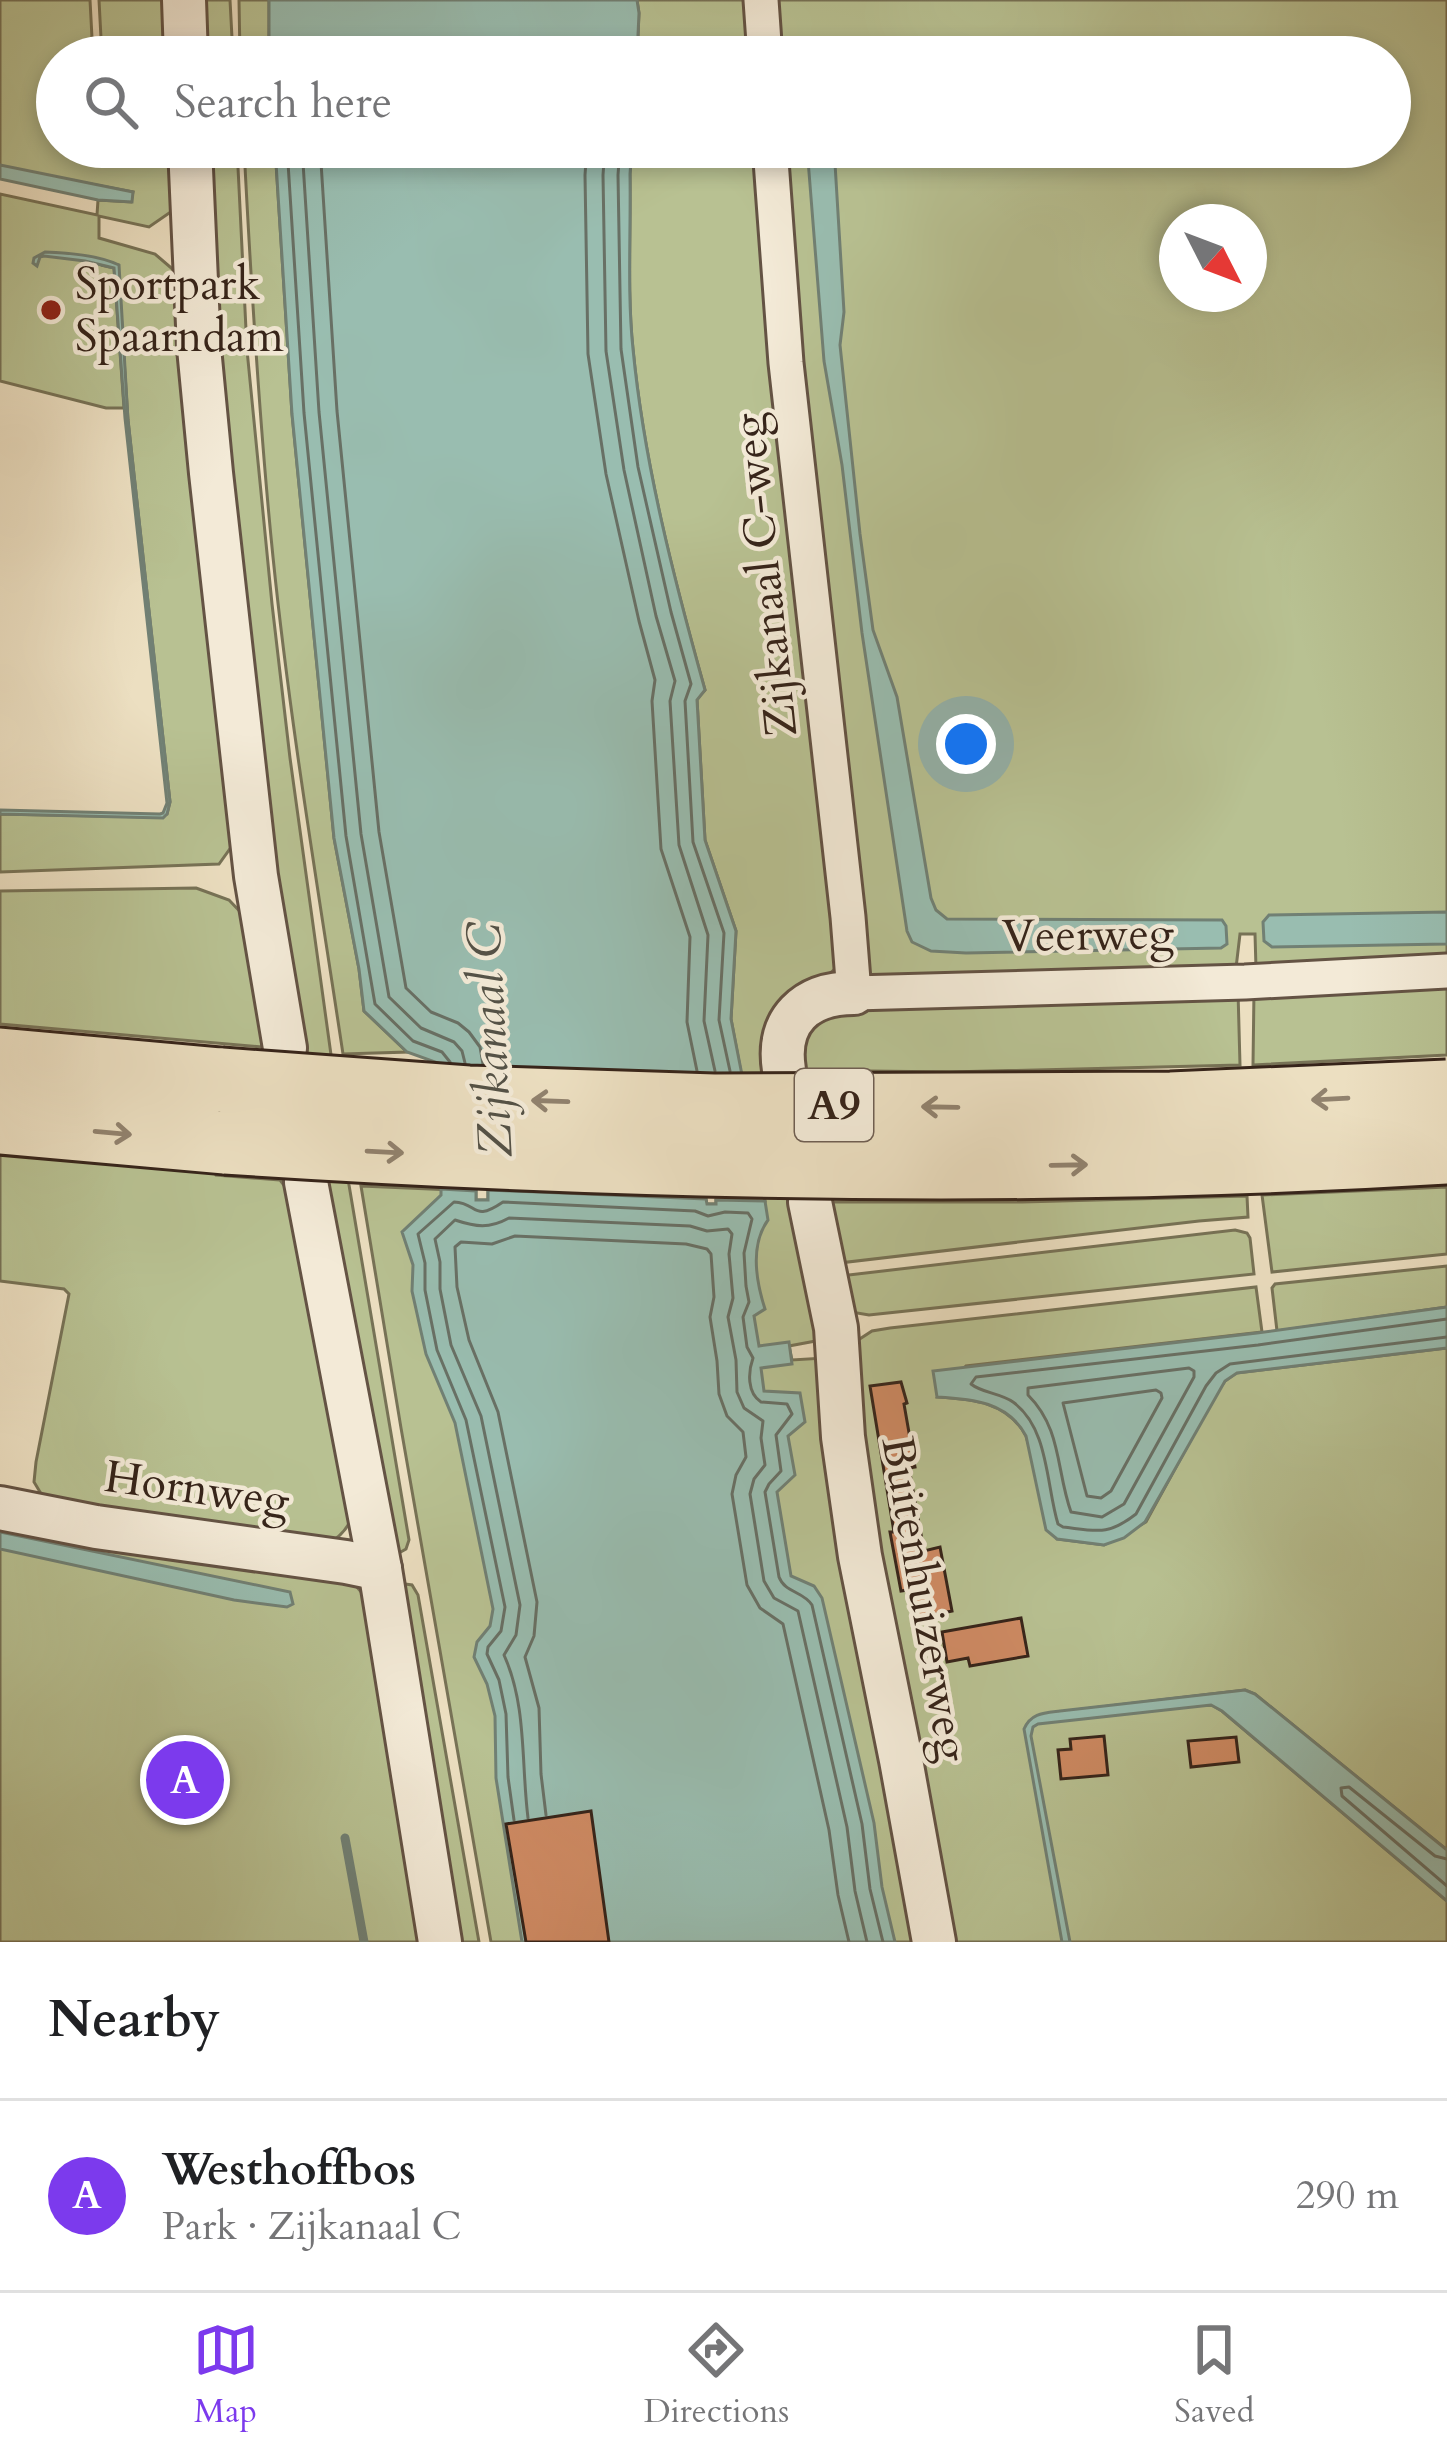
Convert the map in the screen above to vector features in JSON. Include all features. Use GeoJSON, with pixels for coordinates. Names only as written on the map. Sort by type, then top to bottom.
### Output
{"type":"FeatureCollection","features":[{"type":"Feature","properties":{"kind":"highway","name":"A9"},"geometry":{"type":"LineString","coordinates":[[0,1060],[468,1098],[715,1106],[1171,1104],[1447,1092]]}},
{"type":"Feature","properties":{"kind":"highway","name":"A9"},"geometry":{"type":"LineString","coordinates":[[0,1122],[460,1156],[916,1167],[1166,1165],[1447,1152]]}},
{"type":"Feature","properties":{"kind":"street"},"geometry":{"type":"LineString","coordinates":[[184,0],[185,36]]}},
{"type":"Feature","properties":{"kind":"street"},"geometry":{"type":"LineString","coordinates":[[761,0],[764,36]]}},
{"type":"Feature","properties":{"kind":"street"},"geometry":{"type":"LineString","coordinates":[[191,168],[211,473],[256,876],[285,1048]]}},
{"type":"Feature","properties":{"kind":"street","name":"Zijkanaal C-weg"},"geometry":{"type":"LineString","coordinates":[[772,168],[786,363],[854,994]]}},
{"type":"Feature","properties":{"kind":"street","name":"Veerweg"},"geometry":{"type":"LineString","coordinates":[[784,1070],[784,1035],[797,1014],[819,998],[1447,970]]}},
{"type":"Feature","properties":{"kind":"street"},"geometry":{"type":"LineString","coordinates":[[306,1182],[380,1569],[440,1942]]}},
{"type":"Feature","properties":{"kind":"street","name":"Buitenhuizerweg"},"geometry":{"type":"LineString","coordinates":[[810,1202],[836,1328],[843,1437],[860,1556],[934,1942]]}},
{"type":"Feature","properties":{"kind":"street","name":"Hornweg"},"geometry":{"type":"LineString","coordinates":[[0,1508],[380,1569]]}},
{"type":"Feature","properties":{"kind":"green space"},"geometry":{"type":"Polygon","coordinates":[[[0,0],[90,0],[92,36],[36,36],[36,168],[174,168],[175,209],[149,227],[99,216],[99,238],[155,254],[183,278],[234,843],[219,864],[0,872],[0,814],[151,817],[167,814],[170,802],[128,420],[118,265],[101,265],[114,268],[124,408],[106,408],[0,381],[0,194],[97,215],[98,200],[131,202],[133,192],[0,167],[0,0]]]}},
{"type":"Feature","properties":{"kind":"green space"},"geometry":{"type":"Polygon","coordinates":[[[99,0],[168,0],[169,36],[101,36],[99,0]]]}},
{"type":"Feature","properties":{"kind":"green space"},"geometry":{"type":"Polygon","coordinates":[[[201,0],[230,0],[232,36],[202,36],[201,0]]]}},
{"type":"Feature","properties":{"kind":"green space"},"geometry":{"type":"Polygon","coordinates":[[[239,0],[269,0],[269,36],[240,36],[239,0]]]}},
{"type":"Feature","properties":{"kind":"green space"},"geometry":{"type":"Polygon","coordinates":[[[637,0],[754,0],[756,36],[638,36],[637,0]]]}},
{"type":"Feature","properties":{"kind":"green space"},"geometry":{"type":"Polygon","coordinates":[[[777,0],[1447,0],[1447,964],[1256,968],[1255,934],[1240,934],[1236,968],[876,978],[867,971],[779,168],[1411,168],[1411,36],[773,36],[777,0]]]}},
{"type":"Feature","properties":{"kind":"green space"},"geometry":{"type":"Polygon","coordinates":[[[206,168],[238,168],[247,350],[272,604],[349,1185],[409,1540],[399,1553],[395,1552],[342,1303],[237,618],[206,168]]]}},
{"type":"Feature","properties":{"kind":"green space"},"geometry":{"type":"Polygon","coordinates":[[[245,168],[276,168],[292,414],[334,838],[364,1011],[407,1052],[343,1054],[296,743],[273,557],[245,168]]]}},
{"type":"Feature","properties":{"kind":"green space"},"geometry":{"type":"Polygon","coordinates":[[[630,168],[765,168],[839,965],[790,997],[821,1340],[789,1346],[792,1360],[824,1358],[926,1942],[491,1942],[401,1428],[361,1186],[476,1191],[476,1200],[488,1200],[488,1190],[706,1199],[707,1204],[765,1201],[731,1019],[736,931],[705,840],[697,699],[705,690],[662,521],[638,392],[630,306],[630,168]]]}},
{"type":"Feature","properties":{"kind":"green space"},"geometry":{"type":"Polygon","coordinates":[[[196,888],[229,900],[249,921],[261,996],[262,1047],[0,1024],[0,891],[196,888]]]}},
{"type":"Feature","properties":{"kind":"green space"},"geometry":{"type":"Polygon","coordinates":[[[1447,980],[1447,1055],[1253,1065],[1254,991],[1447,980]]]}},
{"type":"Feature","properties":{"kind":"green space"},"geometry":{"type":"Polygon","coordinates":[[[1238,991],[1240,1065],[950,1072],[791,1070],[796,1048],[826,1011],[1238,991]]]}},
{"type":"Feature","properties":{"kind":"green space"},"geometry":{"type":"Polygon","coordinates":[[[0,1152],[280,1180],[294,1198],[352,1517],[339,1536],[327,1544],[43,1497],[34,1482],[36,1462],[69,1294],[64,1289],[0,1281],[0,1152]]]}},
{"type":"Feature","properties":{"kind":"green space"},"geometry":{"type":"Polygon","coordinates":[[[1447,1187],[1447,1254],[1272,1272],[1262,1195],[1447,1187]]]}},
{"type":"Feature","properties":{"kind":"green space"},"geometry":{"type":"Polygon","coordinates":[[[1247,1196],[1248,1217],[839,1263],[816,1202],[1022,1202],[1247,1196]]]}},
{"type":"Feature","properties":{"kind":"green space"},"geometry":{"type":"Polygon","coordinates":[[[1235,1230],[1250,1238],[1254,1274],[869,1315],[851,1312],[840,1276],[1235,1230]]]}},
{"type":"Feature","properties":{"kind":"green space"},"geometry":{"type":"Polygon","coordinates":[[[1447,1266],[1447,1307],[1277,1331],[1275,1284],[1447,1266]]]}},
{"type":"Feature","properties":{"kind":"green space"},"geometry":{"type":"Polygon","coordinates":[[[1256,1287],[1262,1332],[966,1366],[938,1397],[976,1401],[1010,1416],[1026,1436],[1057,1539],[1104,1545],[1146,1522],[1217,1392],[1236,1373],[1447,1348],[1447,1850],[1245,1690],[1075,1710],[1212,1705],[1222,1711],[1447,1901],[1447,1942],[943,1942],[878,1609],[852,1344],[872,1331],[890,1328],[1256,1287]]]}},
{"type":"Feature","properties":{"kind":"green space"},"geometry":{"type":"Polygon","coordinates":[[[0,1517],[350,1579],[369,1601],[424,1942],[0,1942],[0,1517]]]}},
{"type":"Feature","properties":{"kind":"green space"},"geometry":{"type":"Polygon","coordinates":[[[412,1585],[418,1595],[479,1942],[449,1942],[401,1587],[412,1585]]]}},
{"type":"Feature","properties":{"kind":"water"},"geometry":{"type":"Polygon","coordinates":[[[269,0],[637,0],[639,13],[638,36],[269,36],[269,0]]]}},
{"type":"Feature","properties":{"kind":"water"},"geometry":{"type":"Polygon","coordinates":[[[0,165],[133,192],[132,202],[98,200],[0,179],[0,165]]]}},
{"type":"Feature","properties":{"kind":"water","name":"Zijkanaal C"},"geometry":{"type":"Polygon","coordinates":[[[276,168],[630,168],[630,306],[638,392],[662,521],[705,690],[697,700],[705,840],[736,931],[731,1019],[754,1136],[440,1126],[438,1063],[407,1052],[364,1011],[334,838],[292,414],[276,168]]]}},
{"type":"Feature","properties":{"kind":"water"},"geometry":{"type":"Polygon","coordinates":[[[809,168],[835,168],[844,312],[840,345],[873,630],[897,697],[936,910],[947,919],[1222,920],[1227,944],[1221,948],[966,953],[931,951],[912,942],[824,361],[809,168]]]}},
{"type":"Feature","properties":{"kind":"water"},"geometry":{"type":"Polygon","coordinates":[[[45,252],[119,265],[128,420],[170,802],[163,818],[0,814],[0,810],[160,814],[167,803],[125,418],[114,268],[44,256],[37,266],[33,263],[45,252]]]}},
{"type":"Feature","properties":{"kind":"water"},"geometry":{"type":"Polygon","coordinates":[[[1447,912],[1447,944],[1272,947],[1264,941],[1263,922],[1269,915],[1447,912]]]}},
{"type":"Feature","properties":{"kind":"water"},"geometry":{"type":"Polygon","coordinates":[[[441,1189],[476,1191],[476,1200],[488,1200],[488,1190],[706,1199],[707,1204],[765,1201],[768,1220],[756,1263],[765,1309],[754,1316],[759,1346],[789,1342],[792,1364],[761,1368],[764,1391],[800,1393],[805,1422],[788,1436],[795,1475],[777,1492],[791,1576],[814,1586],[822,1598],[874,1823],[895,1942],[522,1942],[496,1778],[495,1716],[474,1657],[493,1609],[455,1423],[426,1354],[412,1291],[413,1265],[402,1232],[441,1195],[441,1189]]]}},
{"type":"Feature","properties":{"kind":"water"},"geometry":{"type":"Polygon","coordinates":[[[1447,1307],[1447,1348],[1237,1373],[1225,1381],[1145,1522],[1124,1538],[1104,1545],[1057,1539],[1046,1530],[1026,1436],[1010,1416],[988,1404],[937,1397],[933,1371],[1257,1333],[1447,1307]]]}},
{"type":"Feature","properties":{"kind":"water"},"geometry":{"type":"Polygon","coordinates":[[[0,1532],[290,1592],[293,1604],[234,1600],[0,1549],[0,1532]]]}},
{"type":"Feature","properties":{"kind":"water"},"geometry":{"type":"Polygon","coordinates":[[[1245,1690],[1447,1850],[1447,1901],[1211,1705],[1033,1727],[1070,1942],[1062,1942],[1024,1729],[1027,1724],[1049,1712],[1245,1690]]]}},
{"type":"Feature","properties":{"kind":"building"},"geometry":{"type":"Polygon","coordinates":[[[901,1382],[915,1467],[909,1468],[924,1551],[940,1547],[952,1611],[913,1619],[908,1590],[901,1591],[890,1532],[894,1532],[870,1386],[901,1382]]]}},
{"type":"Feature","properties":{"kind":"building"},"geometry":{"type":"Polygon","coordinates":[[[1021,1618],[1028,1656],[970,1666],[968,1658],[947,1662],[942,1632],[1021,1618]]]}},
{"type":"Feature","properties":{"kind":"building"},"geometry":{"type":"Polygon","coordinates":[[[1104,1736],[1108,1775],[1061,1779],[1058,1750],[1071,1749],[1070,1739],[1104,1736]]]}},
{"type":"Feature","properties":{"kind":"building"},"geometry":{"type":"Polygon","coordinates":[[[1236,1737],[1239,1762],[1191,1767],[1188,1741],[1236,1737]]]}},
{"type":"Feature","properties":{"kind":"building"},"geometry":{"type":"Polygon","coordinates":[[[591,1811],[609,1942],[526,1942],[506,1824],[591,1811]]]}},
{"type":"Feature","properties":{"kind":"waterway"},"geometry":{"type":"LineString","coordinates":[[345,1838],[364,1942]]}},
{"type":"Feature","properties":{"kind":"place","name":"Sportpark Spaarndam"},"geometry":{"type":"Point","coordinates":[51,310]}},
{"type":"Feature","properties":{"kind":"place","name":"Westhoffbos"},"geometry":{"type":"Point","coordinates":[185,1780]}}]}
